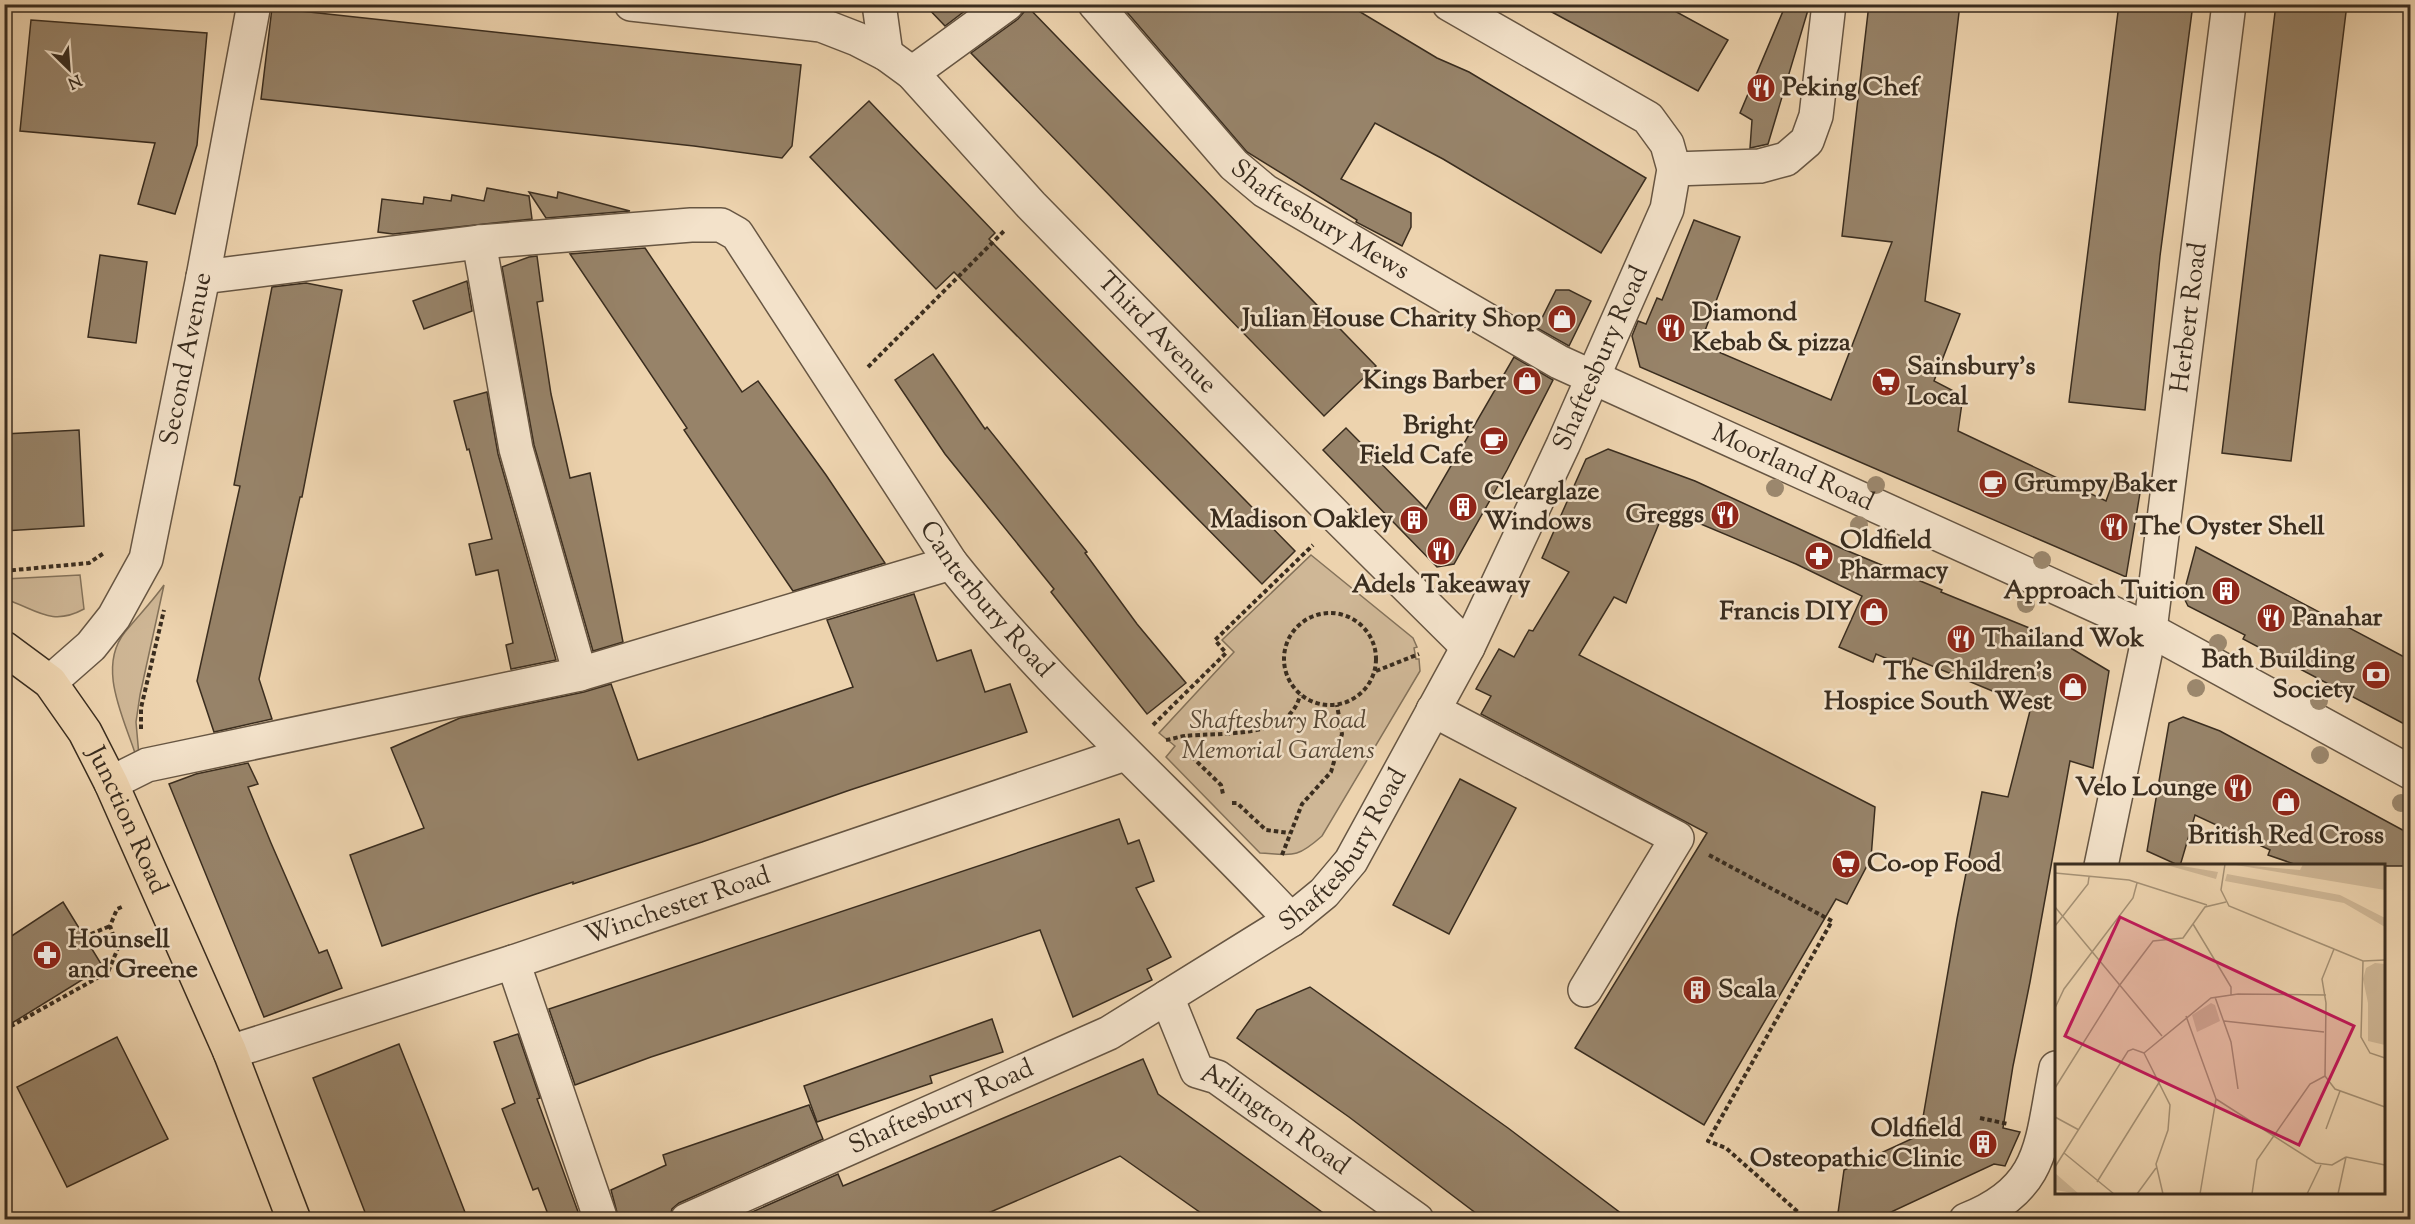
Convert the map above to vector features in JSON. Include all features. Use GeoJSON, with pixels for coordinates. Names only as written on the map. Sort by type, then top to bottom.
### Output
{"type":"FeatureCollection","features":[{"type":"Feature","properties":{"kind":"main road","name":"Junction Road"},"geometry":{"type":"LineString","coordinates":[[4,648],[50,682],[85,732],[111,783],[230,1052],[294,1220]]}},
{"type":"Feature","properties":{"kind":"street","name":"Second Avenue"},"geometry":{"type":"LineString","coordinates":[[50,682],[91,646],[114,617],[146,559],[203,277],[254,4]]}},
{"type":"Feature","properties":{"kind":"street","name":"Third Avenue"},"geometry":{"type":"LineString","coordinates":[[631,4],[821,25],[857,39],[886,54],[912,73],[1031,205],[1468,647]]}},
{"type":"Feature","properties":{"kind":"street"},"geometry":{"type":"LineString","coordinates":[[879,4],[886,54]]}},
{"type":"Feature","properties":{"kind":"street"},"geometry":{"type":"LineString","coordinates":[[912,73],[1007,4]]}},
{"type":"Feature","properties":{"kind":"street","name":"Shaftesbury Mews"},"geometry":{"type":"LineString","coordinates":[[1095,4],[1234,165],[1265,191],[1559,362],[1593,376]]}},
{"type":"Feature","properties":{"kind":"street"},"geometry":{"type":"LineString","coordinates":[[1449,4],[1648,118],[1667,144],[1674,169],[1760,166],[1786,159],[1807,141],[1816,116],[1829,4]]}},
{"type":"Feature","properties":{"kind":"street","name":"Herbert Road"},"geometry":{"type":"LineString","coordinates":[[2101,864],[2150,630],[2229,4]]}},
{"type":"Feature","properties":{"kind":"street","name":"Shaftesbury Road"},"geometry":{"type":"LineString","coordinates":[[687,1220],[1109,1033],[1291,920],[1324,893],[1351,861],[1468,647],[1667,209],[1674,169]]}},
{"type":"Feature","properties":{"kind":"street","name":"Canterbury Road"},"geometry":{"type":"LineString","coordinates":[[479,242],[690,225],[721,225],[737,234],[951,563],[980,599],[1133,746],[1291,920]]}},
{"type":"Feature","properties":{"kind":"street"},"geometry":{"type":"LineString","coordinates":[[203,277],[479,242],[516,449],[580,674]]}},
{"type":"Feature","properties":{"kind":"street","name":"Moorland Road"},"geometry":{"type":"LineString","coordinates":[[1593,376],[2150,630],[2410,772]]}},
{"type":"Feature","properties":{"kind":"street"},"geometry":{"type":"LineString","coordinates":[[111,783],[147,765],[580,674],[951,563]]}},
{"type":"Feature","properties":{"kind":"street"},"geometry":{"type":"LineString","coordinates":[[1433,710],[1677,838],[1585,990]]}},
{"type":"Feature","properties":{"kind":"street","name":"Winchester Road"},"geometry":{"type":"LineString","coordinates":[[230,1052],[513,963],[1133,746]]}},
{"type":"Feature","properties":{"kind":"street"},"geometry":{"type":"LineString","coordinates":[[513,963],[601,1220]]}},
{"type":"Feature","properties":{"kind":"street","name":"Arlington Road"},"geometry":{"type":"LineString","coordinates":[[1167,997],[1197,1071],[1216,1077],[1418,1220]]}},
{"type":"Feature","properties":{"kind":"street"},"geometry":{"type":"LineString","coordinates":[[1966,1220],[2007,1197],[2028,1176],[2040,1152],[2055,1073]]}},
{"type":"Feature","properties":{"kind":"path"},"geometry":{"type":"LineString","coordinates":[[842,393],[1031,205]]}},
{"type":"Feature","properties":{"kind":"path"},"geometry":{"type":"LineString","coordinates":[[1133,746],[1226,653],[1215,640],[1338,518]]}},
{"type":"Feature","properties":{"kind":"path"},"geometry":{"type":"LineString","coordinates":[[4,571],[89,563],[107,552]]}},
{"type":"Feature","properties":{"kind":"path"},"geometry":{"type":"LineString","coordinates":[[147,765],[141,736],[141,708],[164,609]]}},
{"type":"Feature","properties":{"kind":"path"},"geometry":{"type":"LineString","coordinates":[[1323,613],[1339,613],[1353,618],[1365,628],[1373,641],[1377,656],[1370,684],[1350,701],[1337,705],[1311,702],[1300,695],[1290,684],[1284,669],[1284,654],[1288,638],[1296,626],[1309,617],[1323,613]]}},
{"type":"Feature","properties":{"kind":"path"},"geometry":{"type":"LineString","coordinates":[[1133,746],[1183,736],[1248,733],[1269,726],[1290,715],[1298,705],[1300,695]]}},
{"type":"Feature","properties":{"kind":"path"},"geometry":{"type":"LineString","coordinates":[[1265,892],[1302,804],[1320,787],[1331,772],[1342,734],[1337,705]]}},
{"type":"Feature","properties":{"kind":"path"},"geometry":{"type":"LineString","coordinates":[[1183,736],[1191,756],[1221,785],[1226,799],[1237,803],[1266,830],[1289,833]]}},
{"type":"Feature","properties":{"kind":"path"},"geometry":{"type":"LineString","coordinates":[[1677,838],[1832,921],[1708,1141],[1726,1148],[1807,1220]]}},
{"type":"Feature","properties":{"kind":"path"},"geometry":{"type":"LineString","coordinates":[[4,1030],[108,972],[118,948],[110,926],[117,909],[159,889]]}},
{"type":"Feature","properties":{"kind":"path"},"geometry":{"type":"LineString","coordinates":[[84,937],[110,926]]}},
{"type":"Feature","properties":{"kind":"green space","name":"Shaftesbury Road Memorial Gardens"},"geometry":{"type":"Polygon","coordinates":[[[1311,555],[1413,638],[1417,647],[1414,648],[1416,659],[1419,659],[1420,671],[1322,836],[1306,849],[1294,854],[1260,853],[1166,757],[1175,746],[1159,733],[1234,652],[1222,640],[1311,555]]]}},
{"type":"Feature","properties":{"kind":"green space"},"geometry":{"type":"Polygon","coordinates":[[[80,575],[84,609],[72,614],[53,616],[44,614],[5,599],[5,579],[80,575]]]}},
{"type":"Feature","properties":{"kind":"green space"},"geometry":{"type":"Polygon","coordinates":[[[164,585],[136,722],[139,756],[135,753],[119,708],[113,676],[113,660],[117,646],[125,632],[164,585]]]}},
{"type":"Feature","properties":{"kind":"building"},"geometry":{"type":"Polygon","coordinates":[[[924,4],[974,4],[945,26],[924,4]]]}},
{"type":"Feature","properties":{"kind":"building"},"geometry":{"type":"Polygon","coordinates":[[[1025,4],[1376,366],[1324,416],[971,53],[1018,19],[1024,12],[1025,4]]]}},
{"type":"Feature","properties":{"kind":"building"},"geometry":{"type":"Polygon","coordinates":[[[1120,4],[1347,4],[1437,58],[1469,72],[1646,178],[1601,253],[1443,159],[1375,123],[1341,179],[1411,213],[1411,227],[1402,246],[1356,222],[1357,220],[1247,152],[1120,4]]]}},
{"type":"Feature","properties":{"kind":"building"},"geometry":{"type":"Polygon","coordinates":[[[1537,4],[1662,4],[1728,40],[1698,91],[1537,4]]]}},
{"type":"Feature","properties":{"kind":"building"},"geometry":{"type":"Polygon","coordinates":[[[1786,4],[1793,4],[1808,10],[1768,144],[1750,148],[1752,120],[1740,113],[1786,4]]]}},
{"type":"Feature","properties":{"kind":"building"},"geometry":{"type":"Polygon","coordinates":[[[1869,4],[1960,4],[1925,301],[1960,314],[1934,381],[1963,396],[1958,431],[2106,501],[2114,479],[2140,493],[2126,577],[1640,367],[1632,336],[1638,321],[1646,324],[1657,298],[1662,300],[1694,220],[1740,237],[1700,344],[1831,400],[1892,242],[1842,236],[1869,4]]]}},
{"type":"Feature","properties":{"kind":"building"},"geometry":{"type":"Polygon","coordinates":[[[2119,4],[2193,4],[2160,256],[2145,410],[2069,402],[2119,4]]]}},
{"type":"Feature","properties":{"kind":"building"},"geometry":{"type":"Polygon","coordinates":[[[2276,4],[2347,4],[2291,461],[2222,453],[2276,4]]]}},
{"type":"Feature","properties":{"kind":"building"},"geometry":{"type":"Polygon","coordinates":[[[272,8],[801,65],[792,146],[782,158],[694,146],[261,99],[272,8]]]}},
{"type":"Feature","properties":{"kind":"building"},"geometry":{"type":"Polygon","coordinates":[[[31,20],[207,33],[197,145],[175,214],[138,204],[155,143],[20,131],[31,20]]]}},
{"type":"Feature","properties":{"kind":"building"},"geometry":{"type":"Polygon","coordinates":[[[869,101],[995,233],[989,239],[1295,551],[1262,584],[954,272],[936,289],[810,157],[869,101]]]}},
{"type":"Feature","properties":{"kind":"building"},"geometry":{"type":"Polygon","coordinates":[[[487,188],[529,196],[532,219],[393,234],[378,232],[382,199],[423,204],[424,197],[451,201],[452,195],[484,201],[487,188]]]}},
{"type":"Feature","properties":{"kind":"building"},"geometry":{"type":"Polygon","coordinates":[[[529,192],[557,198],[558,192],[630,211],[546,218],[529,192]]]}},
{"type":"Feature","properties":{"kind":"building"},"geometry":{"type":"Polygon","coordinates":[[[645,248],[742,392],[758,381],[826,475],[885,563],[793,591],[684,430],[687,428],[570,254],[645,248]]]}},
{"type":"Feature","properties":{"kind":"building"},"geometry":{"type":"Polygon","coordinates":[[[100,255],[147,262],[136,343],[88,337],[100,255]]]}},
{"type":"Feature","properties":{"kind":"building"},"geometry":{"type":"Polygon","coordinates":[[[537,256],[543,301],[537,302],[551,394],[570,478],[590,473],[623,642],[593,651],[534,445],[502,267],[537,256]]]}},
{"type":"Feature","properties":{"kind":"building"},"geometry":{"type":"Polygon","coordinates":[[[467,281],[472,311],[424,329],[413,301],[467,281]]]}},
{"type":"Feature","properties":{"kind":"building"},"geometry":{"type":"Polygon","coordinates":[[[306,283],[342,290],[302,497],[300,497],[259,679],[272,719],[214,732],[197,681],[240,486],[234,485],[272,287],[306,283]]]}},
{"type":"Feature","properties":{"kind":"building","name":"Julian House Charity Shop"},"geometry":{"type":"Polygon","coordinates":[[[1556,290],[1569,290],[1591,301],[1569,346],[1537,328],[1556,290]]]}},
{"type":"Feature","properties":{"kind":"building"},"geometry":{"type":"Polygon","coordinates":[[[933,354],[985,429],[987,427],[1087,552],[1085,553],[1137,624],[1186,683],[1147,714],[1051,592],[1054,589],[945,454],[895,380],[933,354]]]}},
{"type":"Feature","properties":{"kind":"building"},"geometry":{"type":"Polygon","coordinates":[[[1514,357],[1553,380],[1507,470],[1454,564],[1437,567],[1323,450],[1346,428],[1426,509],[1514,357]]]}},
{"type":"Feature","properties":{"kind":"building"},"geometry":{"type":"Polygon","coordinates":[[[487,392],[498,454],[556,660],[511,669],[506,645],[513,643],[498,570],[476,575],[469,544],[492,539],[454,401],[487,392]]]}},
{"type":"Feature","properties":{"kind":"building"},"geometry":{"type":"Polygon","coordinates":[[[79,430],[84,526],[4,531],[4,434],[79,430]]]}},
{"type":"Feature","properties":{"kind":"building"},"geometry":{"type":"Polygon","coordinates":[[[1608,449],[1695,481],[1843,549],[1942,590],[1941,592],[2054,638],[2109,671],[2093,768],[2070,761],[2003,1128],[2020,1132],[2005,1166],[1994,1164],[1874,1220],[1837,1220],[1844,1170],[1920,1135],[1957,919],[1982,792],[2008,797],[2031,707],[1913,658],[1909,668],[1876,654],[1873,662],[1839,647],[1862,596],[1796,564],[1665,509],[1626,603],[1614,597],[1579,655],[1875,807],[1871,858],[1847,904],[1836,899],[1704,1125],[1575,1048],[1707,833],[1481,714],[1491,696],[1476,689],[1499,649],[1514,657],[1529,630],[1533,631],[1569,572],[1542,558],[1586,459],[1608,449]]]}},
{"type":"Feature","properties":{"kind":"building"},"geometry":{"type":"Polygon","coordinates":[[[2196,547],[2410,660],[2410,727],[2243,639],[2245,635],[2188,606],[2183,596],[2196,547]]]}},
{"type":"Feature","properties":{"kind":"building"},"geometry":{"type":"Polygon","coordinates":[[[914,594],[937,661],[971,650],[985,692],[1010,684],[1027,732],[850,790],[702,842],[536,894],[382,946],[350,855],[424,828],[391,748],[460,718],[584,692],[611,684],[638,760],[853,687],[827,620],[914,594]]]}},
{"type":"Feature","properties":{"kind":"building"},"geometry":{"type":"Polygon","coordinates":[[[2183,717],[2220,731],[2410,834],[2410,866],[2294,864],[2268,855],[2270,850],[2195,815],[2181,864],[2176,864],[2147,851],[2169,723],[2183,717]]]}},
{"type":"Feature","properties":{"kind":"building"},"geometry":{"type":"Polygon","coordinates":[[[248,763],[258,784],[248,787],[271,843],[319,953],[327,950],[342,988],[264,1017],[169,784],[196,774],[248,763]]]}},
{"type":"Feature","properties":{"kind":"building"},"geometry":{"type":"Polygon","coordinates":[[[1460,779],[1516,808],[1449,934],[1393,905],[1460,779]]]}},
{"type":"Feature","properties":{"kind":"building"},"geometry":{"type":"Polygon","coordinates":[[[1119,819],[1128,844],[1139,840],[1154,881],[1136,888],[1171,957],[1147,969],[1152,980],[1073,1017],[1040,930],[651,1057],[575,1085],[549,1009],[1119,819]]]}},
{"type":"Feature","properties":{"kind":"building"},"geometry":{"type":"Polygon","coordinates":[[[63,902],[103,967],[4,1028],[4,941],[63,902]]]}},
{"type":"Feature","properties":{"kind":"building"},"geometry":{"type":"Polygon","coordinates":[[[1310,987],[1508,1128],[1630,1220],[1485,1220],[1349,1117],[1237,1038],[1257,1010],[1310,987]]]}},
{"type":"Feature","properties":{"kind":"building"},"geometry":{"type":"Polygon","coordinates":[[[992,1019],[1003,1052],[930,1076],[932,1083],[817,1122],[804,1086],[992,1019]]]}},
{"type":"Feature","properties":{"kind":"building"},"geometry":{"type":"Polygon","coordinates":[[[518,1034],[540,1098],[537,1099],[581,1220],[543,1220],[549,1217],[538,1188],[533,1190],[502,1109],[515,1103],[494,1042],[518,1034]]]}},
{"type":"Feature","properties":{"kind":"building"},"geometry":{"type":"Polygon","coordinates":[[[117,1037],[168,1139],[67,1187],[17,1087],[117,1037]]]}},
{"type":"Feature","properties":{"kind":"building"},"geometry":{"type":"Polygon","coordinates":[[[399,1044],[468,1220],[368,1220],[313,1078],[399,1044]]]}},
{"type":"Feature","properties":{"kind":"building"},"geometry":{"type":"Polygon","coordinates":[[[1143,1059],[1158,1094],[1333,1220],[1211,1220],[1120,1156],[972,1220],[734,1220],[838,1174],[843,1186],[1143,1059]]]}},
{"type":"Feature","properties":{"kind":"building"},"geometry":{"type":"Polygon","coordinates":[[[809,1105],[823,1139],[679,1203],[672,1209],[669,1220],[619,1220],[611,1190],[666,1165],[663,1155],[809,1105]]]}},
{"type":"Feature","properties":{"kind":"place","name":"Peking Chef"},"geometry":{"type":"Point","coordinates":[1761,88]}},
{"type":"Feature","properties":{"kind":"place","name":"Julian House Charity Shop"},"geometry":{"type":"Point","coordinates":[1562,319]}},
{"type":"Feature","properties":{"kind":"place","name":"Diamond Kebab & pizza"},"geometry":{"type":"Point","coordinates":[1671,328]}},
{"type":"Feature","properties":{"kind":"place","name":"Kings Barber"},"geometry":{"type":"Point","coordinates":[1527,381]}},
{"type":"Feature","properties":{"kind":"place","name":"Sainsbury's Local"},"geometry":{"type":"Point","coordinates":[1886,382]}},
{"type":"Feature","properties":{"kind":"place","name":"Bright Field Cafe"},"geometry":{"type":"Point","coordinates":[1494,441]}},
{"type":"Feature","properties":{"kind":"place","name":"Grumpy Baker"},"geometry":{"type":"Point","coordinates":[1993,484]}},
{"type":"Feature","properties":{"kind":"place","name":"Clearglaze Windows"},"geometry":{"type":"Point","coordinates":[1463,507]}},
{"type":"Feature","properties":{"kind":"place","name":"Greggs"},"geometry":{"type":"Point","coordinates":[1725,515]}},
{"type":"Feature","properties":{"kind":"place","name":"Madison Oakley"},"geometry":{"type":"Point","coordinates":[1414,520]}},
{"type":"Feature","properties":{"kind":"place","name":"The Oyster Shell"},"geometry":{"type":"Point","coordinates":[2114,527]}},
{"type":"Feature","properties":{"kind":"place","name":"Adels Takeaway"},"geometry":{"type":"Point","coordinates":[1441,551]}},
{"type":"Feature","properties":{"kind":"place","name":"Oldfield Pharmacy"},"geometry":{"type":"Point","coordinates":[1819,556]}},
{"type":"Feature","properties":{"kind":"place","name":"Approach Tuition"},"geometry":{"type":"Point","coordinates":[2226,591]}},
{"type":"Feature","properties":{"kind":"place","name":"Francis DIY"},"geometry":{"type":"Point","coordinates":[1874,612]}},
{"type":"Feature","properties":{"kind":"place","name":"Panahar"},"geometry":{"type":"Point","coordinates":[2271,618]}},
{"type":"Feature","properties":{"kind":"place","name":"Thailand Wok"},"geometry":{"type":"Point","coordinates":[1961,639]}},
{"type":"Feature","properties":{"kind":"place","name":"Bath Building Society"},"geometry":{"type":"Point","coordinates":[2376,675]}},
{"type":"Feature","properties":{"kind":"place","name":"The Children's Hospice South West"},"geometry":{"type":"Point","coordinates":[2073,687]}},
{"type":"Feature","properties":{"kind":"place","name":"Velo Lounge"},"geometry":{"type":"Point","coordinates":[2238,788]}},
{"type":"Feature","properties":{"kind":"place","name":"British Red Cross"},"geometry":{"type":"Point","coordinates":[2286,802]}},
{"type":"Feature","properties":{"kind":"place","name":"Co-op Food"},"geometry":{"type":"Point","coordinates":[1846,864]}},
{"type":"Feature","properties":{"kind":"place","name":"Hounsell and Greene"},"geometry":{"type":"Point","coordinates":[47,955]}},
{"type":"Feature","properties":{"kind":"place","name":"Scala"},"geometry":{"type":"Point","coordinates":[1697,990]}},
{"type":"Feature","properties":{"kind":"place","name":"Oldfield Osteopathic Clinic"},"geometry":{"type":"Point","coordinates":[1983,1144]}}]}
